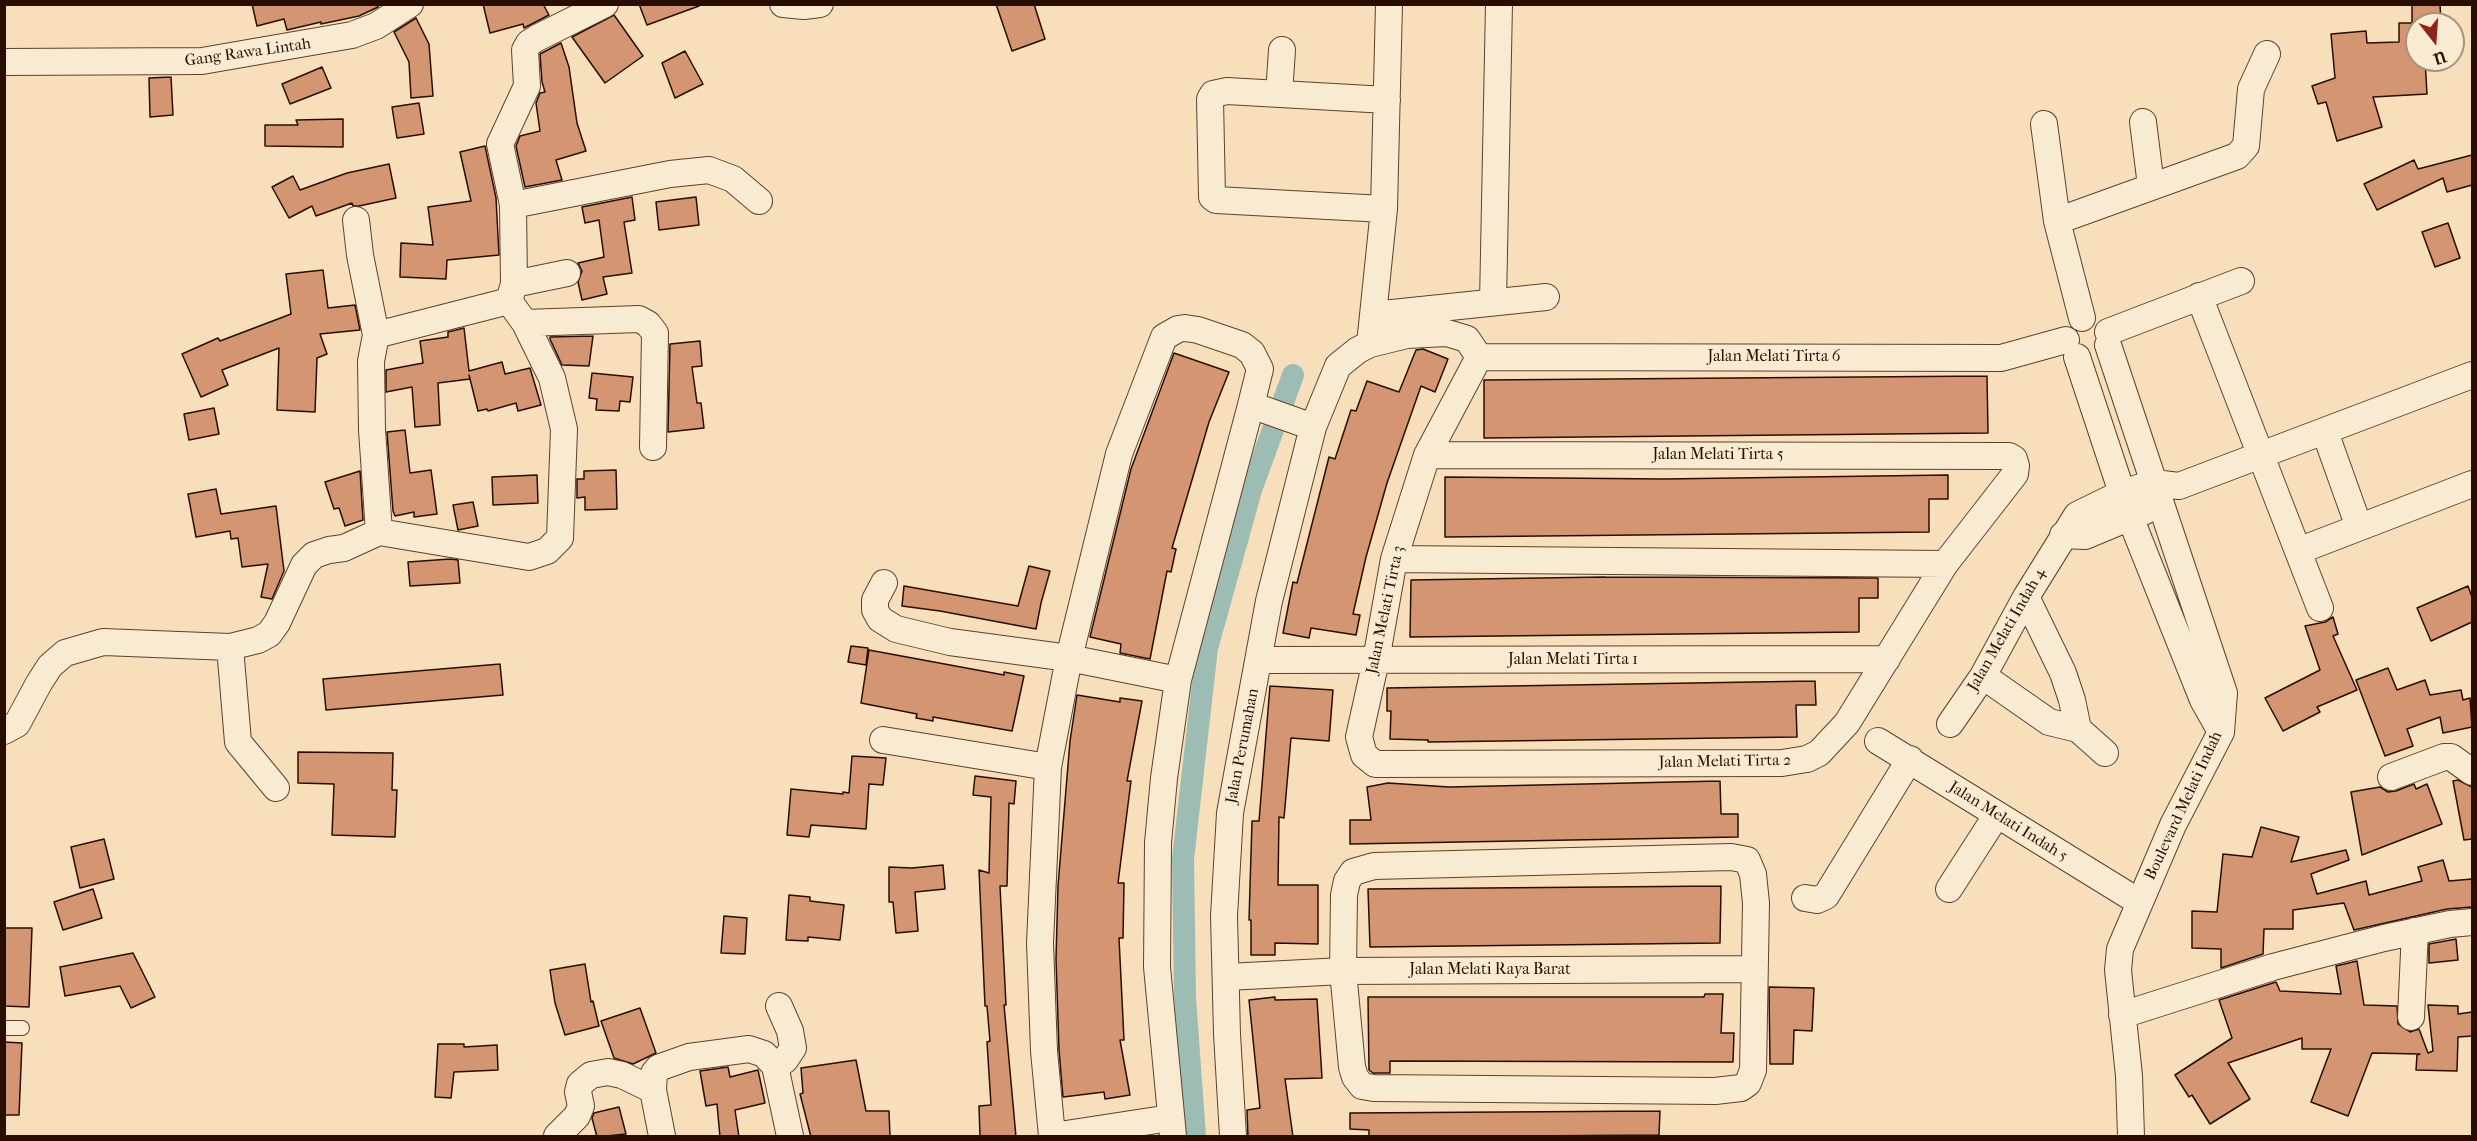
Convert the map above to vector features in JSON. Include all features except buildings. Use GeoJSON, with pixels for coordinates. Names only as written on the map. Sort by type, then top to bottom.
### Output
{"type":"FeatureCollection","features":[{"type":"Feature","properties":{"kind":"street","name":"Gang Rawa Lintah"},"geometry":{"type":"LineString","coordinates":[[4,62],[202,61],[352,35],[375,26],[410,4]]}},
{"type":"Feature","properties":{"kind":"street"},"geometry":{"type":"LineString","coordinates":[[4,731],[17,724],[50,666],[65,653],[103,642],[230,647],[269,634],[278,623],[304,565],[314,555],[344,548],[379,532],[529,557],[547,551],[560,538],[564,429],[552,378],[511,292],[513,205],[500,144],[527,86],[525,50],[529,43],[605,4]]}},
{"type":"Feature","properties":{"kind":"street"},"geometry":{"type":"LineString","coordinates":[[783,4],[804,6],[820,4]]}},
{"type":"Feature","properties":{"kind":"street"},"geometry":{"type":"LineString","coordinates":[[1389,4],[1384,209],[1370,344],[1407,335],[1447,333],[1467,339],[1479,357]]}},
{"type":"Feature","properties":{"kind":"street"},"geometry":{"type":"LineString","coordinates":[[1493,302],[1499,4]]}},
{"type":"Feature","properties":{"kind":"street"},"geometry":{"type":"LineString","coordinates":[[1279,94],[1282,50]]}},
{"type":"Feature","properties":{"kind":"street"},"geometry":{"type":"LineString","coordinates":[[2057,221],[2237,156],[2246,146],[2251,89],[2267,54]]}},
{"type":"Feature","properties":{"kind":"street"},"geometry":{"type":"LineString","coordinates":[[1384,209],[1216,201],[1212,197],[1210,99],[1213,94],[1227,91],[1387,99]]}},
{"type":"Feature","properties":{"kind":"street"},"geometry":{"type":"LineString","coordinates":[[2143,122],[2151,186]]}},
{"type":"Feature","properties":{"kind":"street"},"geometry":{"type":"LineString","coordinates":[[2044,124],[2057,221],[2082,318]]}},
{"type":"Feature","properties":{"kind":"street"},"geometry":{"type":"LineString","coordinates":[[513,205],[670,174],[709,170],[733,179],[759,201]]}},
{"type":"Feature","properties":{"kind":"street"},"geometry":{"type":"LineString","coordinates":[[356,220],[360,255],[376,335],[372,361],[372,430],[379,532]]}},
{"type":"Feature","properties":{"kind":"street"},"geometry":{"type":"LineString","coordinates":[[376,335],[567,273]]}},
{"type":"Feature","properties":{"kind":"street"},"geometry":{"type":"LineString","coordinates":[[2072,349],[2089,360],[2101,355],[2108,338],[2199,296],[2241,280]]}},
{"type":"Feature","properties":{"kind":"street"},"geometry":{"type":"LineString","coordinates":[[2199,296],[2320,609]]}},
{"type":"Feature","properties":{"kind":"street"},"geometry":{"type":"LineString","coordinates":[[1373,315],[1546,297]]}},
{"type":"Feature","properties":{"kind":"street"},"geometry":{"type":"LineString","coordinates":[[2108,338],[2098,320],[2082,318],[2073,322],[2068,330],[2072,349],[2126,505],[2203,700],[2221,732]]}},
{"type":"Feature","properties":{"kind":"street"},"geometry":{"type":"LineString","coordinates":[[525,323],[639,319],[648,324],[655,333],[653,447]]}},
{"type":"Feature","properties":{"kind":"street"},"geometry":{"type":"LineString","coordinates":[[1185,328],[1242,345],[1257,361],[1260,369],[1255,406],[1178,680],[1163,789],[1158,843],[1157,967],[1172,1127],[1052,1137],[1044,1051],[1040,943],[1048,767],[1070,658],[1119,454],[1164,337],[1185,328]]}},
{"type":"Feature","properties":{"kind":"street","name":"Boulevard Melati Indah"},"geometry":{"type":"LineString","coordinates":[[2108,338],[2165,491],[2224,693],[2221,732],[2173,825],[2124,938],[2118,959],[2129,1076],[2131,1137]]}},
{"type":"Feature","properties":{"kind":"street","name":"Jalan Perumahan"},"geometry":{"type":"LineString","coordinates":[[1233,1137],[1227,1034],[1225,883],[1230,813],[1307,424],[1338,366],[1358,350],[1370,344]]}},
{"type":"Feature","properties":{"kind":"street","name":"Jalan Melati Tirta 6"},"geometry":{"type":"LineString","coordinates":[[1479,357],[2001,358],[2072,349]]}},
{"type":"Feature","properties":{"kind":"street","name":"Jalan Melati Tirta 3"},"geometry":{"type":"LineString","coordinates":[[1367,699],[1394,559],[1427,455],[1479,357]]}},
{"type":"Feature","properties":{"kind":"street","name":"Jalan Melati Indah 4"},"geometry":{"type":"LineString","coordinates":[[1950,724],[1983,676],[2026,597],[2077,514],[2126,505],[2472,375]]}},
{"type":"Feature","properties":{"kind":"street"},"geometry":{"type":"LineString","coordinates":[[1255,406],[1307,424]]}},
{"type":"Feature","properties":{"kind":"street"},"geometry":{"type":"LineString","coordinates":[[2325,432],[2359,527]]}},
{"type":"Feature","properties":{"kind":"street","name":"Jalan Melati Tirta 5"},"geometry":{"type":"LineString","coordinates":[[1427,455],[2009,456]]}},
{"type":"Feature","properties":{"kind":"street","name":"Jalan Melati Tirta 2"},"geometry":{"type":"LineString","coordinates":[[1367,699],[1359,737],[1360,748],[1368,761],[1375,764],[1796,762],[1820,753],[1847,723],[1945,564],[2015,474],[2014,459],[2009,456]]}},
{"type":"Feature","properties":{"kind":"street"},"geometry":{"type":"LineString","coordinates":[[2298,551],[2472,484]]}},
{"type":"Feature","properties":{"kind":"street"},"geometry":{"type":"LineString","coordinates":[[1394,559],[1945,564]]}},
{"type":"Feature","properties":{"kind":"street"},"geometry":{"type":"LineString","coordinates":[[884,583],[874,600],[875,610],[880,619],[896,629],[950,642],[1070,658],[1178,680]]}},
{"type":"Feature","properties":{"kind":"street"},"geometry":{"type":"LineString","coordinates":[[2026,597],[2063,673],[2078,729]]}},
{"type":"Feature","properties":{"kind":"street"},"geometry":{"type":"LineString","coordinates":[[230,647],[238,742],[276,788]]}},
{"type":"Feature","properties":{"kind":"street","name":"Jalan Melati Tirta 1"},"geometry":{"type":"LineString","coordinates":[[1259,660],[1887,659]]}},
{"type":"Feature","properties":{"kind":"street"},"geometry":{"type":"LineString","coordinates":[[1983,676],[2049,722],[2078,729],[2105,753]]}},
{"type":"Feature","properties":{"kind":"street"},"geometry":{"type":"LineString","coordinates":[[883,740],[1048,767]]}},
{"type":"Feature","properties":{"kind":"street","name":"Jalan Melati Indah 5"},"geometry":{"type":"LineString","coordinates":[[1878,741],[1910,759],[1996,816],[2139,902]]}},
{"type":"Feature","properties":{"kind":"street"},"geometry":{"type":"LineString","coordinates":[[2391,777],[2444,757],[2451,757],[2472,772]]}},
{"type":"Feature","properties":{"kind":"street"},"geometry":{"type":"LineString","coordinates":[[1805,898],[1817,900],[1826,896],[1910,759]]}},
{"type":"Feature","properties":{"kind":"street"},"geometry":{"type":"LineString","coordinates":[[1949,889],[1996,816]]}},
{"type":"Feature","properties":{"kind":"street"},"geometry":{"type":"LineString","coordinates":[[1731,856],[1747,860],[1753,874],[1756,903],[1754,969],[1754,1058],[1751,1078],[1741,1088],[1714,1091],[1374,1088],[1362,1086],[1355,1077],[1352,1067],[1343,970],[1344,895],[1347,881],[1353,872],[1374,866],[1731,856]]}},
{"type":"Feature","properties":{"kind":"street"},"geometry":{"type":"LineString","coordinates":[[2122,1015],[2273,968],[2415,931],[2472,922]]}},
{"type":"Feature","properties":{"kind":"street"},"geometry":{"type":"LineString","coordinates":[[2411,1017],[2415,931]]}},
{"type":"Feature","properties":{"kind":"street","name":"Jalan Melati Raya Barat"},"geometry":{"type":"LineString","coordinates":[[1227,977],[1343,970],[1754,969]]}},
{"type":"Feature","properties":{"kind":"street"},"geometry":{"type":"LineString","coordinates":[[775,1066],[785,1060],[793,1048],[790,1031],[779,1006]]}},
{"type":"Feature","properties":{"kind":"street"},"geometry":{"type":"LineString","coordinates":[[662,1137],[652,1090],[654,1073],[658,1068],[689,1057],[749,1049],[764,1054],[775,1066],[790,1137]]}},
{"type":"Feature","properties":{"kind":"street"},"geometry":{"type":"LineString","coordinates":[[557,1137],[577,1116],[581,1106],[578,1092],[580,1084],[591,1075],[608,1072],[622,1075],[652,1090]]}},
{"type":"Feature","properties":{"kind":"lane"},"geometry":{"type":"LineString","coordinates":[[4,1028],[22,1028]]}},
{"type":"Feature","properties":{"kind":"waterway"},"geometry":{"type":"LineString","coordinates":[[1195,1136],[1185,998],[1183,859],[1207,648],[1251,490],[1293,375]]}}]}
